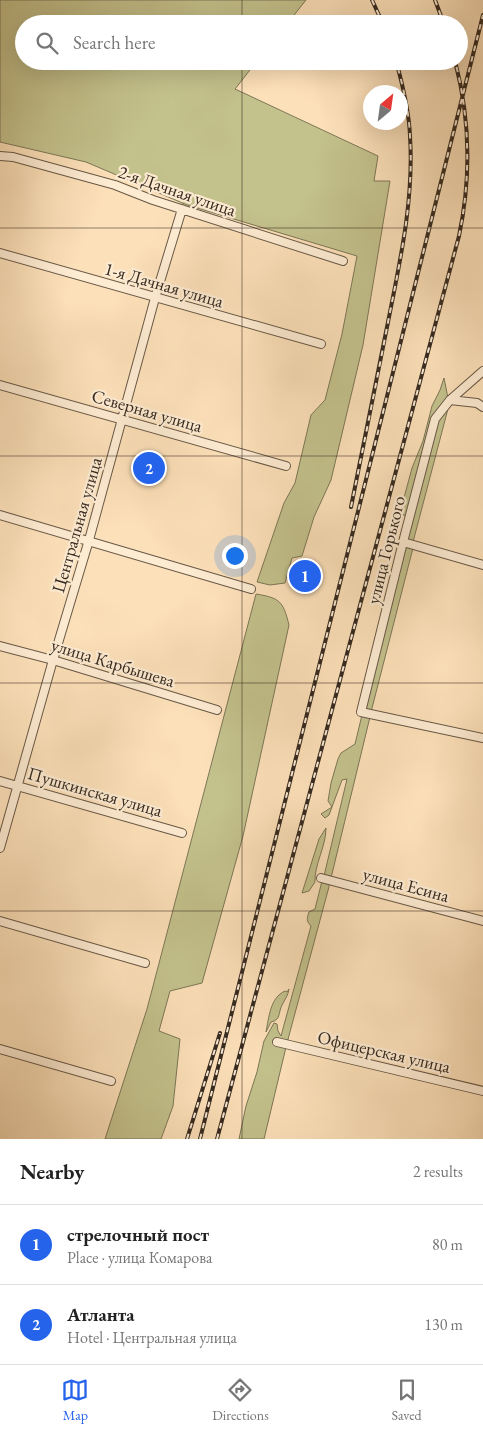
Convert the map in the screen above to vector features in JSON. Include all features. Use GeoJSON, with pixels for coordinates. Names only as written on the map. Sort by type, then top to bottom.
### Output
{"type":"FeatureCollection","features":[{"type":"Feature","properties":{"kind":"street","name":"2-я Дачная улица"},"geometry":{"type":"LineString","coordinates":[[0,156],[13,157],[114,185],[343,261]]}},
{"type":"Feature","properties":{"kind":"street","name":"Центральная улица"},"geometry":{"type":"LineString","coordinates":[[0,848],[89,540],[155,298],[182,209]]}},
{"type":"Feature","properties":{"kind":"street","name":"1-я Дачная улица"},"geometry":{"type":"LineString","coordinates":[[0,253],[320,344]]}},
{"type":"Feature","properties":{"kind":"street"},"geometry":{"type":"LineString","coordinates":[[450,400],[483,371]]}},
{"type":"Feature","properties":{"kind":"street","name":"Северная улица"},"geometry":{"type":"LineString","coordinates":[[0,385],[286,466]]}},
{"type":"Feature","properties":{"kind":"street"},"geometry":{"type":"LineString","coordinates":[[450,400],[477,403],[483,407]]}},
{"type":"Feature","properties":{"kind":"street","name":"улица Горького"},"geometry":{"type":"LineString","coordinates":[[450,400],[435,419],[361,712],[483,738]]}},
{"type":"Feature","properties":{"kind":"street"},"geometry":{"type":"LineString","coordinates":[[0,515],[251,589]]}},
{"type":"Feature","properties":{"kind":"street"},"geometry":{"type":"LineString","coordinates":[[403,542],[483,565]]}},
{"type":"Feature","properties":{"kind":"street","name":"улица Карбышева"},"geometry":{"type":"LineString","coordinates":[[0,646],[53,660],[217,710]]}},
{"type":"Feature","properties":{"kind":"street","name":"Пушкинская улица"},"geometry":{"type":"LineString","coordinates":[[0,781],[182,833]]}},
{"type":"Feature","properties":{"kind":"street","name":"улица Есина"},"geometry":{"type":"LineString","coordinates":[[321,878],[483,921]]}},
{"type":"Feature","properties":{"kind":"street"},"geometry":{"type":"LineString","coordinates":[[0,921],[145,963]]}},
{"type":"Feature","properties":{"kind":"street","name":"Офицерская улица"},"geometry":{"type":"LineString","coordinates":[[277,1042],[483,1091]]}},
{"type":"Feature","properties":{"kind":"street"},"geometry":{"type":"LineString","coordinates":[[0,1049],[111,1081]]}},
{"type":"Feature","properties":{"kind":"shaded area"},"geometry":{"type":"Polygon","coordinates":[[[0,0],[306,0],[294,15],[15,15],[15,70],[250,70],[235,89],[378,156],[374,181],[390,181],[363,345],[331,480],[314,517],[302,556],[292,558],[285,583],[270,585],[257,582],[284,503],[295,483],[311,415],[325,400],[342,334],[357,256],[187,205],[86,162],[0,142],[0,0]]]}},
{"type":"Feature","properties":{"kind":"shaded area"},"geometry":{"type":"Polygon","coordinates":[[[444,378],[448,398],[434,417],[408,516],[403,515],[401,509],[412,468],[423,441],[432,406],[444,378]]]}},
{"type":"Feature","properties":{"kind":"shaded area"},"geometry":{"type":"Polygon","coordinates":[[[449,405],[413,542],[406,541],[437,420],[449,405]]]}},
{"type":"Feature","properties":{"kind":"shaded area"},"geometry":{"type":"Polygon","coordinates":[[[404,545],[413,548],[371,712],[364,710],[404,545]]]}},
{"type":"Feature","properties":{"kind":"shaded area"},"geometry":{"type":"Polygon","coordinates":[[[256,594],[270,597],[279,602],[285,611],[289,625],[243,836],[202,983],[170,991],[159,1031],[180,1039],[173,1106],[161,1139],[105,1139],[147,1009],[256,594]]]}},
{"type":"Feature","properties":{"kind":"shaded area"},"geometry":{"type":"Polygon","coordinates":[[[362,715],[370,717],[331,878],[324,876],[347,779],[342,780],[332,807],[328,801],[338,759],[341,753],[355,744],[362,715]]]}},
{"type":"Feature","properties":{"kind":"shaded area"},"geometry":{"type":"Polygon","coordinates":[[[332,807],[329,815],[325,818],[321,814],[332,807]]]}},
{"type":"Feature","properties":{"kind":"shaded area"},"geometry":{"type":"Polygon","coordinates":[[[326,828],[316,869],[315,882],[309,891],[302,893],[319,839],[326,828]]]}},
{"type":"Feature","properties":{"kind":"shaded area"},"geometry":{"type":"Polygon","coordinates":[[[322,881],[330,883],[287,1043],[264,1139],[239,1139],[264,1041],[274,1023],[277,1024],[281,1036],[311,926],[308,921],[309,912],[315,909],[322,881]]]}},
{"type":"Feature","properties":{"kind":"shaded area"},"geometry":{"type":"Polygon","coordinates":[[[289,989],[278,1018],[271,1022],[266,1032],[273,1003],[280,994],[285,991],[287,992],[289,989]]]}},
{"type":"Feature","properties":{"kind":"railway"},"geometry":{"type":"LineString","coordinates":[[372,0],[379,15]]}},
{"type":"Feature","properties":{"kind":"railway"},"geometry":{"type":"LineString","coordinates":[[435,0],[441,15]]}},
{"type":"Feature","properties":{"kind":"railway"},"geometry":{"type":"LineString","coordinates":[[200,1139],[483,15]]}},
{"type":"Feature","properties":{"kind":"railway"},"geometry":{"type":"LineString","coordinates":[[351,507],[406,227],[411,159],[405,98],[398,70]]}},
{"type":"Feature","properties":{"kind":"railway"},"geometry":{"type":"LineString","coordinates":[[217,1139],[459,236],[466,193],[467,148],[464,104],[457,70]]}},
{"type":"Feature","properties":{"kind":"railway"},"geometry":{"type":"LineString","coordinates":[[187,1139],[220,1033]]}},
{"type":"Feature","properties":{"kind":"place","name":"Атланта"},"geometry":{"type":"Point","coordinates":[149,468]}},
{"type":"Feature","properties":{"kind":"place","name":"стрелочный пост"},"geometry":{"type":"Point","coordinates":[305,576]}}]}
